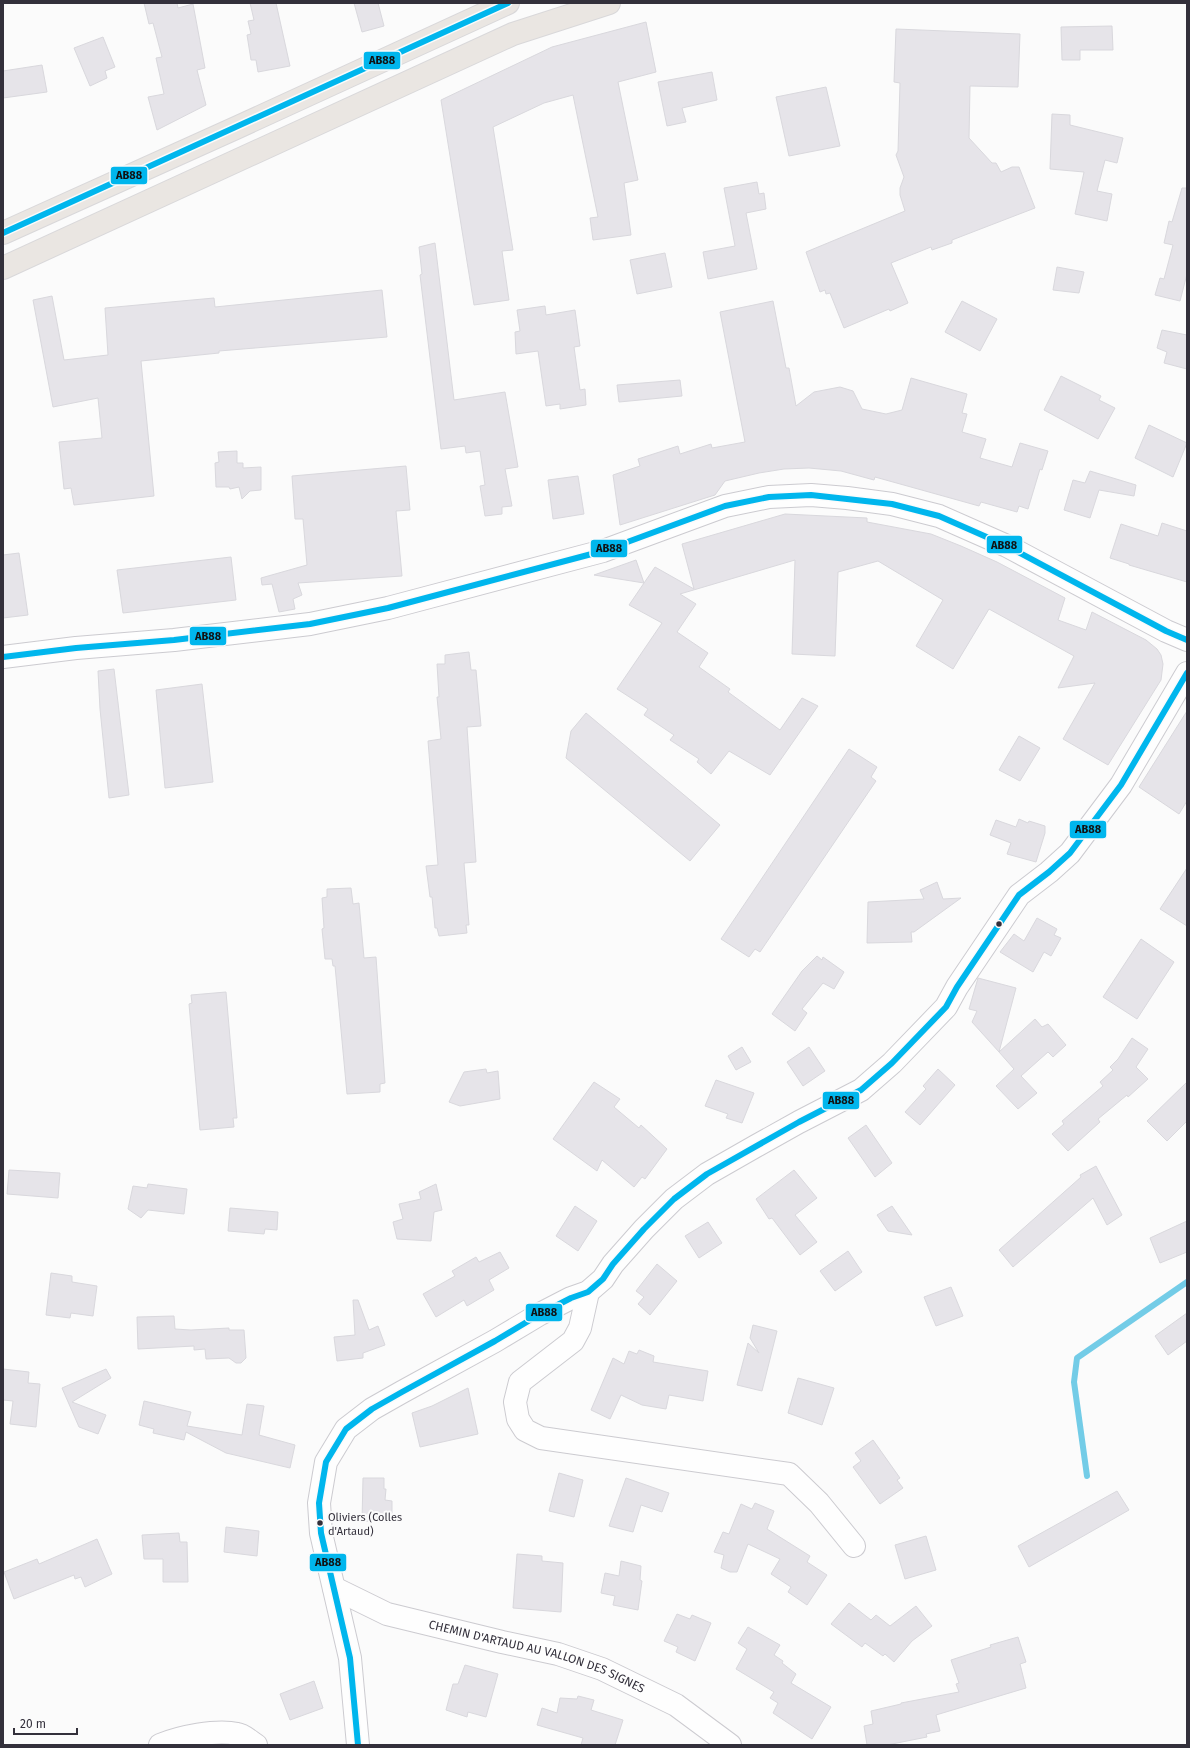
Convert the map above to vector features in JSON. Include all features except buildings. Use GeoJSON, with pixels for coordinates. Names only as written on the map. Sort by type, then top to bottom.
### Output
{"type":"FeatureCollection","features":[{"type":"Feature","properties":{"kind":"main road"},"geometry":{"type":"LineString","coordinates":[[3,233],[508,3]]}},
{"type":"Feature","properties":{"kind":"main road"},"geometry":{"type":"LineString","coordinates":[[3,268],[513,34],[609,3]]}},
{"type":"Feature","properties":{"kind":"street"},"geometry":{"type":"LineString","coordinates":[[3,657],[310,624],[403,604],[603,551],[725,506],[769,497],[811,495],[892,504],[939,516],[1007,546],[1166,631],[1187,640]]}},
{"type":"Feature","properties":{"kind":"street"},"geometry":{"type":"LineString","coordinates":[[358,1745],[350,1658],[330,1565],[321,1534],[319,1502],[326,1462],[346,1429],[372,1409],[402,1392],[488,1345],[540,1314],[571,1298],[588,1292],[603,1279],[613,1264],[644,1229],[674,1199],[707,1174],[799,1122],[861,1090],[892,1062],[946,1007],[957,987],[1019,895],[1049,872],[1070,853],[1121,785],[1187,673]]}},
{"type":"Feature","properties":{"kind":"street"},"geometry":{"type":"LineString","coordinates":[[588,1292],[580,1328],[573,1341],[520,1382],[515,1402],[518,1419],[525,1430],[541,1438],[789,1474],[819,1502],[854,1546]]}},
{"type":"Feature","properties":{"kind":"street","name":"CHEMIN D'ARTAUD AU VALLON DES SIGNES"},"geometry":{"type":"LineString","coordinates":[[334,1588],[387,1614],[558,1654],[602,1669],[676,1705],[730,1745]]}},
{"type":"Feature","properties":{"kind":"street"},"geometry":{"type":"LineString","coordinates":[[160,1745],[167,1742],[212,1733],[238,1734],[256,1745]]}},
{"type":"Feature","properties":{"kind":"waterway"},"geometry":{"type":"LineString","coordinates":[[1087,1476],[1074,1382],[1077,1358],[1187,1282]]}},
{"type":"Feature","properties":{"kind":"transit line","name":"AB88"},"geometry":{"type":"LineString","coordinates":[[3,233],[508,3]]}},
{"type":"Feature","properties":{"kind":"transit line","name":"AB88"},"geometry":{"type":"LineString","coordinates":[[3,657],[76,648],[174,640],[310,624],[388,608],[603,551],[725,506],[769,497],[811,495],[892,504],[939,516],[1007,546],[1166,631],[1187,640]]}},
{"type":"Feature","properties":{"kind":"transit line","name":"AB88"},"geometry":{"type":"LineString","coordinates":[[358,1745],[350,1658],[321,1533],[319,1503],[326,1462],[346,1429],[372,1409],[402,1392],[495,1341],[540,1314],[571,1298],[588,1292],[603,1279],[613,1264],[644,1229],[674,1199],[707,1174],[799,1122],[861,1090],[892,1063],[946,1007],[957,987],[1019,895],[1049,872],[1070,853],[1121,785],[1187,673]]}},
{"type":"Feature","properties":{"kind":"place","name":"Oliviers (Colles d'Artaud)"},"geometry":{"type":"Point","coordinates":[320,1523]}}]}
